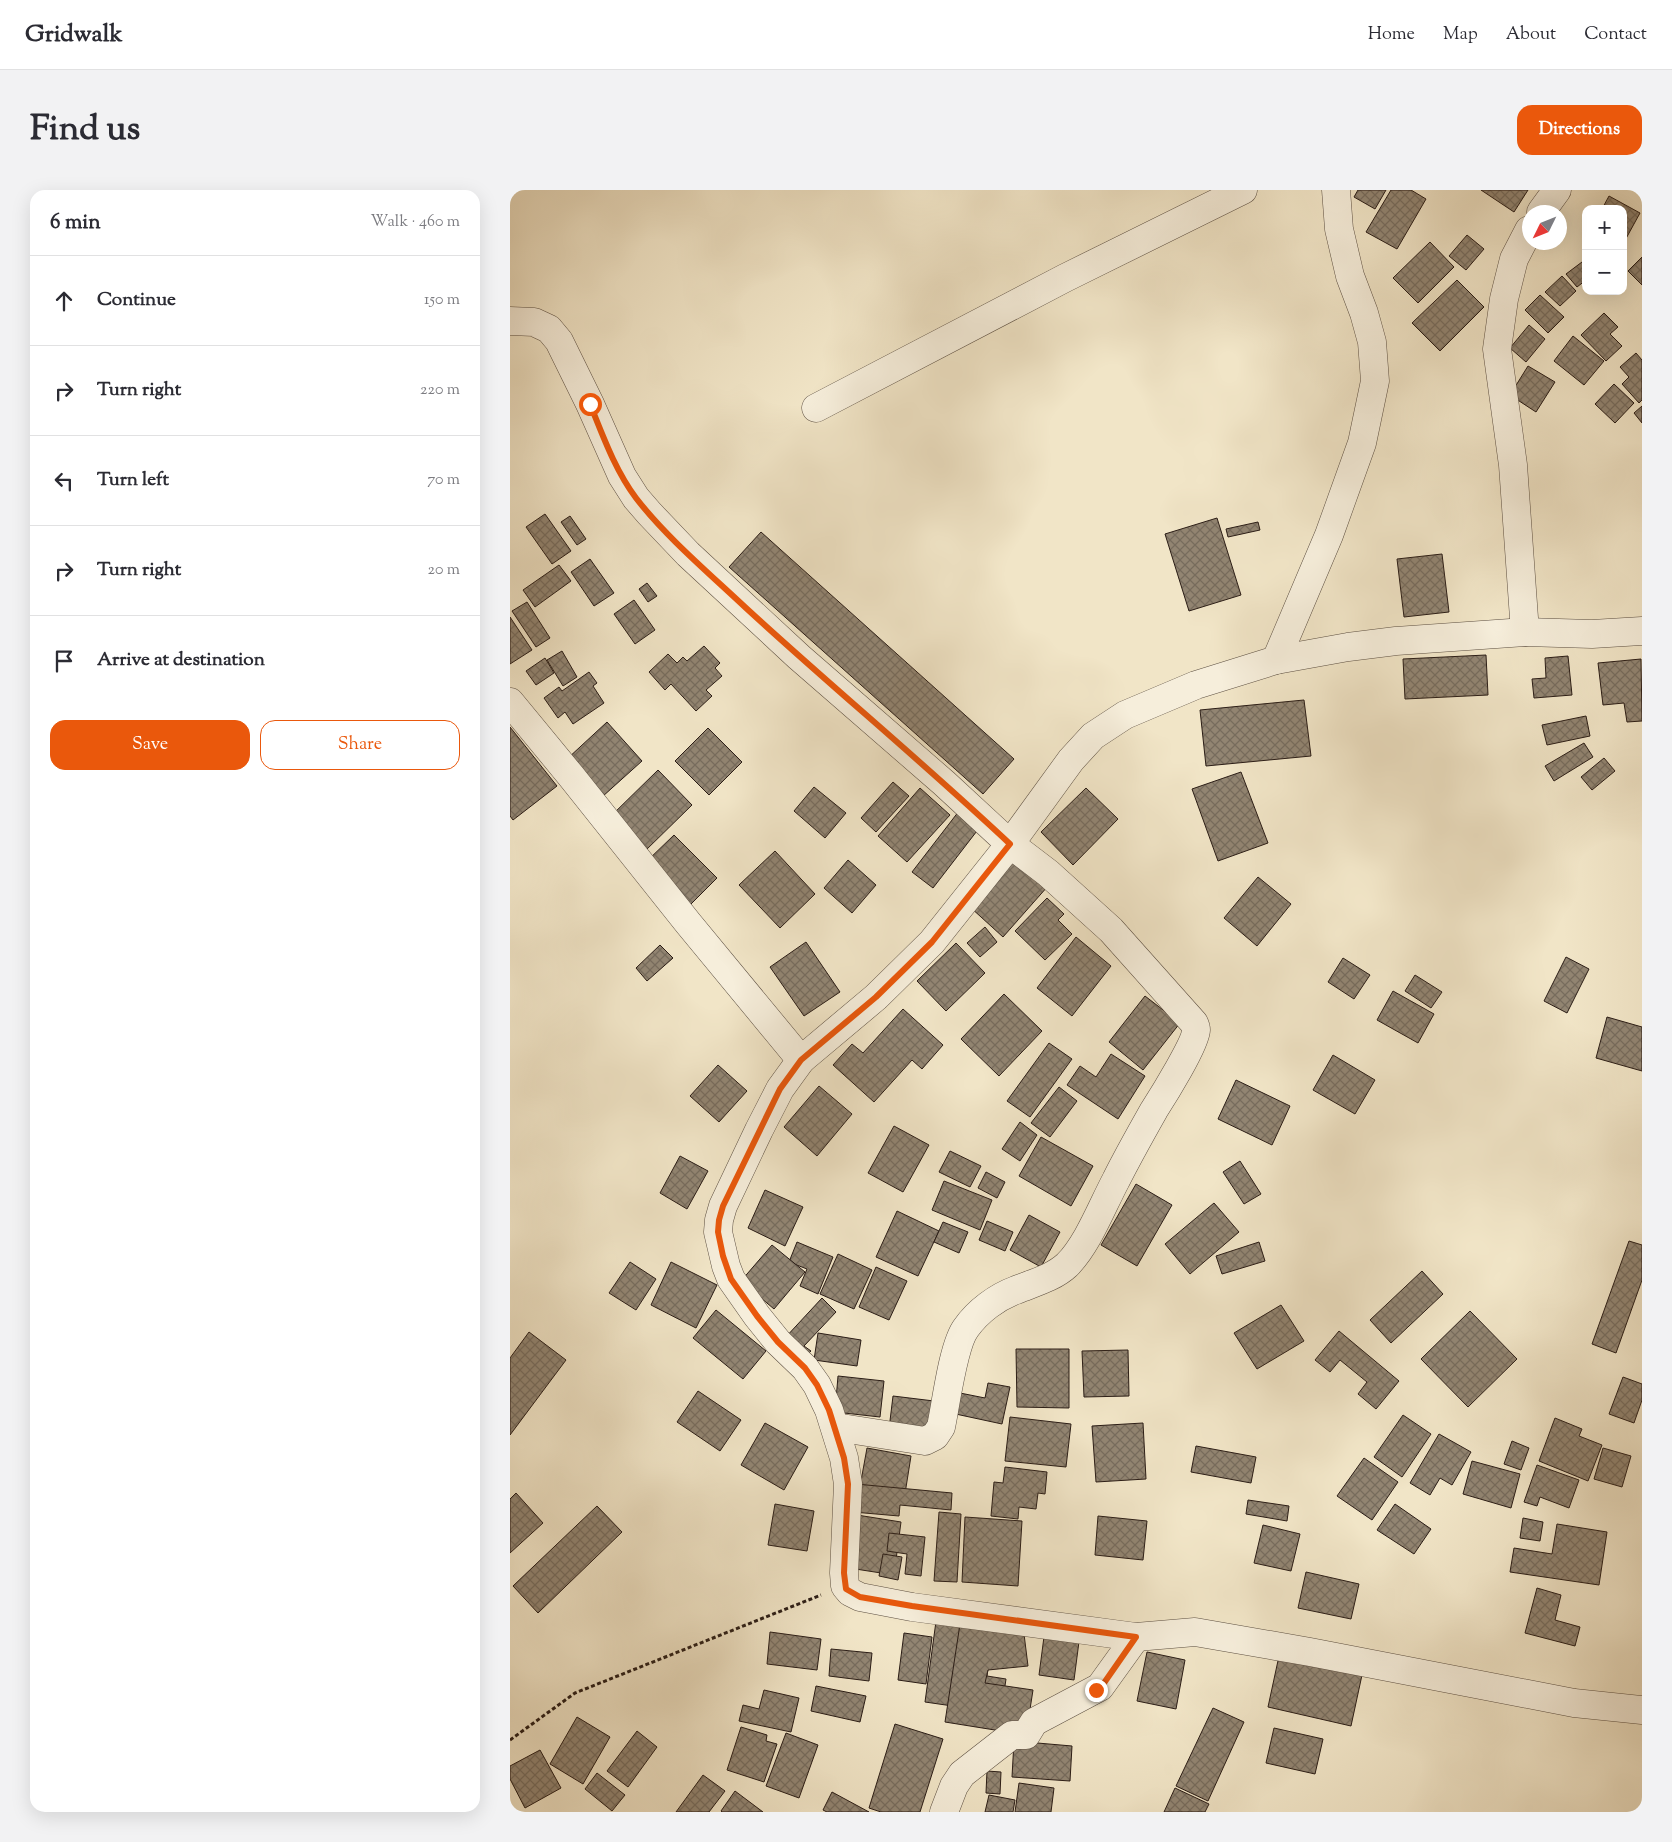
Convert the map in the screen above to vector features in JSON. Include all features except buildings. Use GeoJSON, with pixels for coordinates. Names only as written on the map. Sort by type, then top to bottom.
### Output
{"type":"FeatureCollection","features":[{"type":"Feature","properties":{"kind":"street"},"geometry":{"type":"LineString","coordinates":[[816,408],[1065,278],[1243,190]]}},
{"type":"Feature","properties":{"kind":"street"},"geometry":{"type":"LineString","coordinates":[[1276,660],[1329,535],[1358,453],[1375,381],[1372,342],[1350,276],[1339,229],[1336,190]]}},
{"type":"Feature","properties":{"kind":"street"},"geometry":{"type":"LineString","coordinates":[[1546,205],[1557,190]]}},
{"type":"Feature","properties":{"kind":"street"},"geometry":{"type":"LineString","coordinates":[[1522,244],[1514,259],[1504,299],[1497,349],[1513,465],[1525,632]]}},
{"type":"Feature","properties":{"kind":"street"},"geometry":{"type":"LineString","coordinates":[[510,322],[534,322],[549,330],[559,341],[622,476],[636,498],[688,554],[799,657],[944,783],[1010,844],[1048,873],[1111,930],[1190,1016],[1196,1030],[1194,1038],[1074,1256],[1066,1266],[1054,1274],[1014,1290],[984,1308],[964,1329],[956,1351],[941,1427],[935,1436],[925,1440],[835,1427]]}},
{"type":"Feature","properties":{"kind":"street"},"geometry":{"type":"LineString","coordinates":[[1642,631],[1592,634],[1525,632],[1396,641],[1348,647],[1276,660],[1196,685],[1125,715],[1093,736],[1070,760],[1010,844],[932,942],[876,997],[801,1060],[780,1089],[755,1138],[723,1206],[718,1232],[731,1279],[778,1342],[805,1368],[817,1385],[829,1410],[844,1458],[848,1484],[845,1586],[850,1592],[860,1597],[874,1600],[1136,1637],[1195,1632],[1310,1652],[1528,1695],[1574,1703],[1642,1710]]}},
{"type":"Feature","properties":{"kind":"street"},"geometry":{"type":"LineString","coordinates":[[510,702],[688,924],[801,1060]]}},
{"type":"Feature","properties":{"kind":"street"},"geometry":{"type":"LineString","coordinates":[[944,1812],[954,1786],[962,1774],[1012,1735],[1026,1734],[1034,1722],[1100,1687],[1136,1637]]}},
{"type":"Feature","properties":{"kind":"path"},"geometry":{"type":"LineString","coordinates":[[510,1740],[575,1693],[845,1586]]}},
{"type":"Feature","properties":{"kind":"route"},"geometry":{"type":"LineString","coordinates":[[590,404],[622,476],[636,498],[688,554],[799,657],[944,783],[1010,844],[932,942],[876,997],[801,1060],[780,1089],[759,1130],[723,1206],[718,1232],[731,1279],[778,1342],[805,1368],[817,1385],[829,1410],[844,1458],[848,1484],[844,1573],[845,1586],[848,1591],[860,1597],[874,1600],[1136,1637],[1104,1683],[1096,1690]]}}]}
